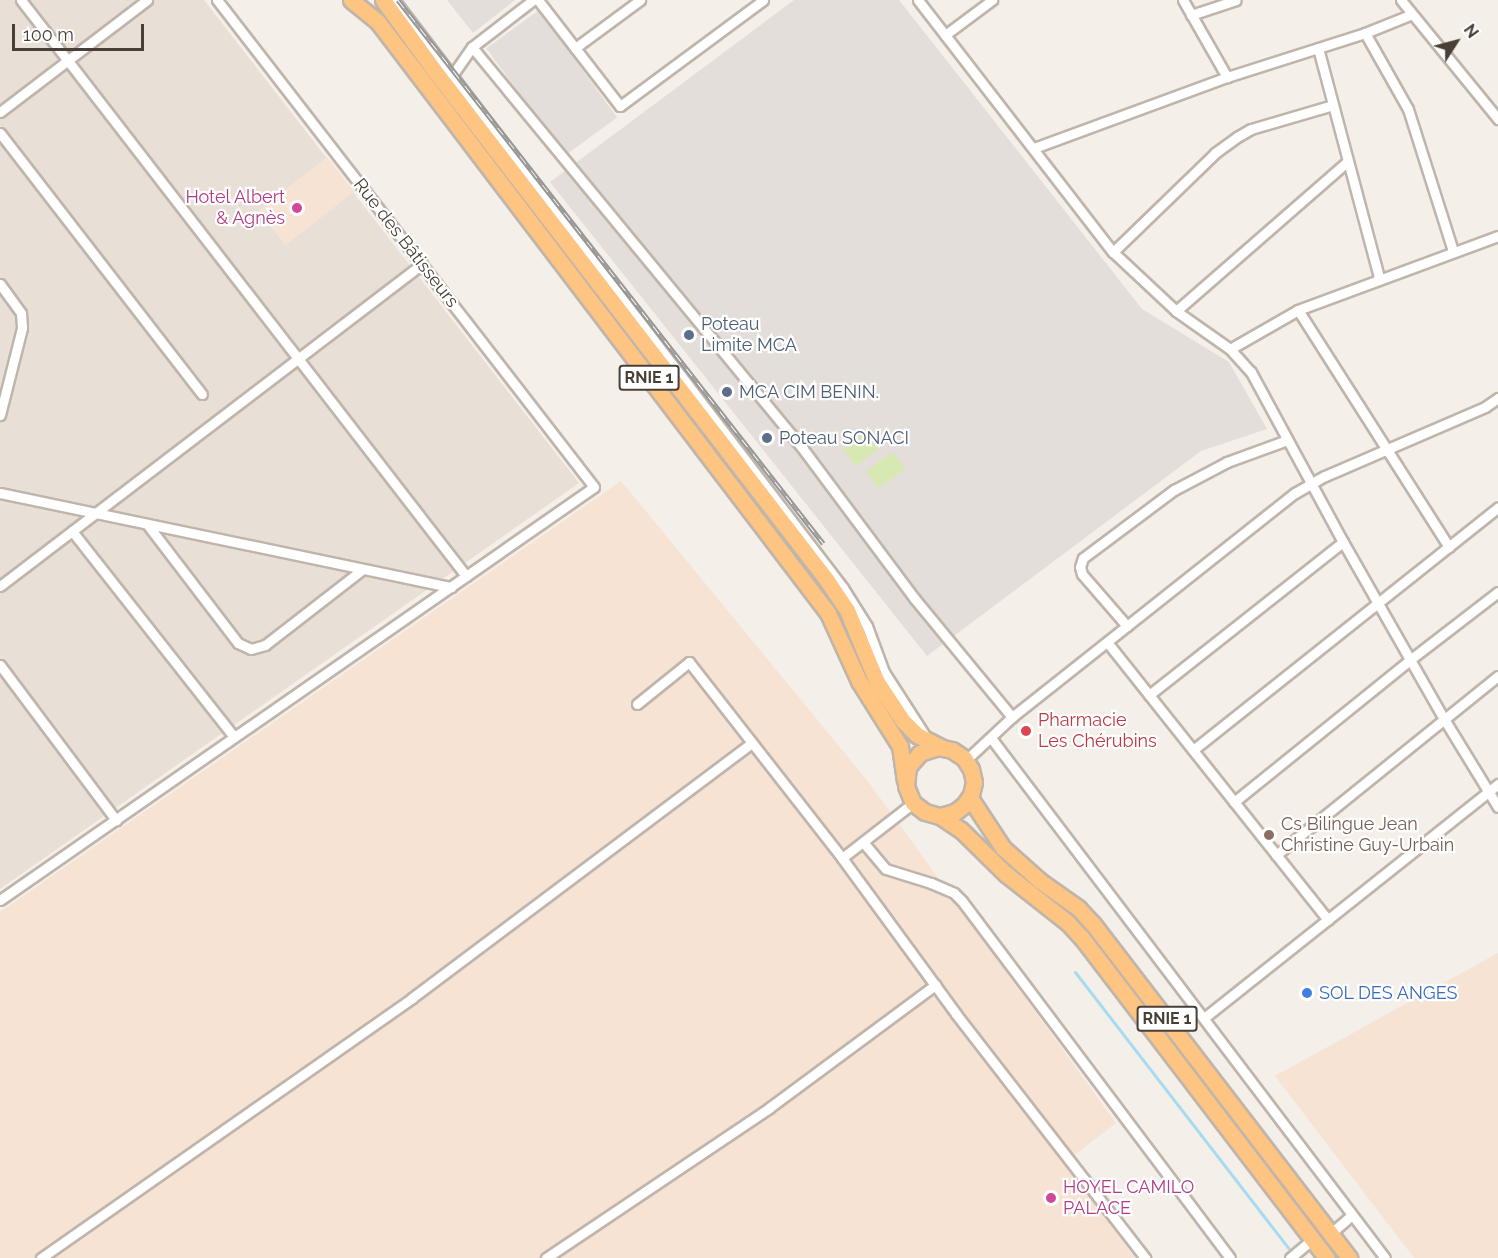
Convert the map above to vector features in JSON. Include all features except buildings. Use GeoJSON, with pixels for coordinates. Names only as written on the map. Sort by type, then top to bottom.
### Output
{"type":"FeatureCollection","features":[{"type":"Feature","properties":{"kind":"highway","name":"RNIE 1"},"geometry":{"type":"LineString","coordinates":[[351,0],[378,22],[828,613],[860,681],[900,746],[907,792],[913,803],[925,812],[940,816],[961,830],[1013,880],[1067,922],[1082,938],[1327,1258]]}},
{"type":"Feature","properties":{"kind":"highway","name":"RNIE 1"},"geometry":{"type":"LineString","coordinates":[[383,0],[444,83],[826,579],[847,610],[887,699],[903,721],[917,735],[958,752],[966,760]]}},
{"type":"Feature","properties":{"kind":"highway"},"geometry":{"type":"LineString","coordinates":[[905,780],[908,767],[916,756],[935,744]]}},
{"type":"Feature","properties":{"kind":"highway"},"geometry":{"type":"LineString","coordinates":[[940,816],[957,811],[970,798],[974,779],[966,760]]}},
{"type":"Feature","properties":{"kind":"highway","name":"RNIE 1"},"geometry":{"type":"LineString","coordinates":[[970,798],[1003,848],[1040,881],[1078,908],[1093,924],[1349,1258]]}},
{"type":"Feature","properties":{"kind":"street"},"geometry":{"type":"LineString","coordinates":[[0,900],[466,576],[21,0]]}},
{"type":"Feature","properties":{"kind":"street"},"geometry":{"type":"LineString","coordinates":[[0,112],[67,58],[147,0]]}},
{"type":"Feature","properties":{"kind":"street","name":"Rue des Bâtisseurs"},"geometry":{"type":"LineString","coordinates":[[217,0],[594,487],[466,576]]}},
{"type":"Feature","properties":{"kind":"street"},"geometry":{"type":"LineString","coordinates":[[394,0],[843,588],[867,626],[884,672],[935,744]]}},
{"type":"Feature","properties":{"kind":"street"},"geometry":{"type":"LineString","coordinates":[[451,77],[472,47],[533,0]]}},
{"type":"Feature","properties":{"kind":"street"},"geometry":{"type":"LineString","coordinates":[[538,0],[620,106],[763,0]]}},
{"type":"Feature","properties":{"kind":"street"},"geometry":{"type":"LineString","coordinates":[[575,48],[640,0]]}},
{"type":"Feature","properties":{"kind":"street"},"geometry":{"type":"LineString","coordinates":[[918,0],[1113,252],[1176,311],[1230,349],[1251,372],[1342,542],[1411,658],[1444,719],[1498,807]]}},
{"type":"Feature","properties":{"kind":"street"},"geometry":{"type":"LineString","coordinates":[[945,34],[992,0]]}},
{"type":"Feature","properties":{"kind":"street"},"geometry":{"type":"LineString","coordinates":[[1183,0],[1227,77]]}},
{"type":"Feature","properties":{"kind":"street"},"geometry":{"type":"LineString","coordinates":[[1191,15],[1236,0]]}},
{"type":"Feature","properties":{"kind":"street"},"geometry":{"type":"LineString","coordinates":[[1401,0],[1410,15],[1498,119]]}},
{"type":"Feature","properties":{"kind":"street"},"geometry":{"type":"LineString","coordinates":[[1034,148],[1227,77],[1365,33],[1410,15]]}},
{"type":"Feature","properties":{"kind":"street"},"geometry":{"type":"LineString","coordinates":[[1365,33],[1408,109],[1453,251]]}},
{"type":"Feature","properties":{"kind":"street"},"geometry":{"type":"LineString","coordinates":[[472,47],[803,449],[915,598],[1012,717]]}},
{"type":"Feature","properties":{"kind":"street"},"geometry":{"type":"LineString","coordinates":[[1318,48],[1379,277]]}},
{"type":"Feature","properties":{"kind":"street"},"geometry":{"type":"LineString","coordinates":[[1113,252],[1215,153],[1237,137],[1251,129],[1333,105]]}},
{"type":"Feature","properties":{"kind":"street"},"geometry":{"type":"LineString","coordinates":[[0,133],[202,394]]}},
{"type":"Feature","properties":{"kind":"street"},"geometry":{"type":"LineString","coordinates":[[1176,311],[1348,161]]}},
{"type":"Feature","properties":{"kind":"street"},"geometry":{"type":"LineString","coordinates":[[1230,349],[1298,310],[1379,277],[1498,236]]}},
{"type":"Feature","properties":{"kind":"street"},"geometry":{"type":"LineString","coordinates":[[0,586],[422,264]]}},
{"type":"Feature","properties":{"kind":"street"},"geometry":{"type":"LineString","coordinates":[[0,284],[21,313],[22,328],[1,409]]}},
{"type":"Feature","properties":{"kind":"street"},"geometry":{"type":"LineString","coordinates":[[1298,310],[1449,547]]}},
{"type":"Feature","properties":{"kind":"street"},"geometry":{"type":"LineString","coordinates":[[966,760],[1012,717],[1282,502],[1311,484],[1498,398]]}},
{"type":"Feature","properties":{"kind":"street"},"geometry":{"type":"LineString","coordinates":[[1127,626],[1082,574],[1080,567],[1083,558],[1174,490],[1227,462],[1287,440]]}},
{"type":"Feature","properties":{"kind":"street"},"geometry":{"type":"LineString","coordinates":[[0,493],[451,587]]}},
{"type":"Feature","properties":{"kind":"street"},"geometry":{"type":"LineString","coordinates":[[1193,750],[1498,507]]}},
{"type":"Feature","properties":{"kind":"street"},"geometry":{"type":"LineString","coordinates":[[147,524],[238,643],[251,649],[265,645],[363,569]]}},
{"type":"Feature","properties":{"kind":"street"},"geometry":{"type":"LineString","coordinates":[[72,531],[234,737]]}},
{"type":"Feature","properties":{"kind":"street"},"geometry":{"type":"LineString","coordinates":[[1149,694],[1342,542]]}},
{"type":"Feature","properties":{"kind":"street"},"geometry":{"type":"LineString","coordinates":[[1234,802],[1411,658],[1498,592]]}},
{"type":"Feature","properties":{"kind":"street"},"geometry":{"type":"LineString","coordinates":[[1107,642],[1328,920]]}},
{"type":"Feature","properties":{"kind":"street"},"geometry":{"type":"LineString","coordinates":[[637,704],[689,662],[842,858],[935,985],[1144,1258]]}},
{"type":"Feature","properties":{"kind":"street"},"geometry":{"type":"LineString","coordinates":[[0,666],[116,819]]}},
{"type":"Feature","properties":{"kind":"street"},"geometry":{"type":"LineString","coordinates":[[1276,855],[1498,676]]}},
{"type":"Feature","properties":{"kind":"street"},"geometry":{"type":"LineString","coordinates":[[991,738],[1385,1258]]}},
{"type":"Feature","properties":{"kind":"street"},"geometry":{"type":"LineString","coordinates":[[41,1258],[412,998],[752,743]]}},
{"type":"Feature","properties":{"kind":"street"},"geometry":{"type":"LineString","coordinates":[[1204,1018],[1498,784]]}},
{"type":"Feature","properties":{"kind":"street"},"geometry":{"type":"LineString","coordinates":[[842,858],[913,803]]}},
{"type":"Feature","properties":{"kind":"street"},"geometry":{"type":"LineString","coordinates":[[863,842],[886,869],[931,883],[954,893],[962,901],[1230,1258]]}},
{"type":"Feature","properties":{"kind":"street"},"geometry":{"type":"LineString","coordinates":[[546,1258],[769,1108],[935,985]]}},
{"type":"Feature","properties":{"kind":"street"},"geometry":{"type":"LineString","coordinates":[[1330,1234],[1352,1215]]}},
{"type":"Feature","properties":{"kind":"street"},"geometry":{"type":"LineString","coordinates":[[1290,1258],[1313,1239]]}},
{"type":"Feature","properties":{"kind":"shaded area"},"geometry":{"type":"Polygon","coordinates":[[[0,0],[204,0],[579,483],[0,889],[0,0]]]}},
{"type":"Feature","properties":{"kind":"shaded area"},"geometry":{"type":"Polygon","coordinates":[[[447,0],[515,0],[473,33],[447,0]]]}},
{"type":"Feature","properties":{"kind":"shaded area"},"geometry":{"type":"Polygon","coordinates":[[[794,0],[899,0],[1142,309],[1229,362],[1267,429],[1201,451],[927,656],[550,182],[794,0]]]}},
{"type":"Feature","properties":{"kind":"shaded area"},"geometry":{"type":"Polygon","coordinates":[[[539,10],[617,118],[565,156],[486,48],[539,10]]]}},
{"type":"Feature","properties":{"kind":"shaded area"},"geometry":{"type":"Polygon","coordinates":[[[327,157],[354,192],[286,245],[258,211],[327,157]]]}},
{"type":"Feature","properties":{"kind":"shaded area"},"geometry":{"type":"Polygon","coordinates":[[[621,481],[870,784],[1116,1123],[1064,1163],[1135,1258],[0,1258],[0,912],[621,481]]]}},
{"type":"Feature","properties":{"kind":"shaded area"},"geometry":{"type":"Polygon","coordinates":[[[1498,953],[1498,1258],[1414,1258],[1275,1076],[1498,953]]]}},
{"type":"Feature","properties":{"kind":"green space"},"geometry":{"type":"Polygon","coordinates":[[[866,432],[879,449],[855,466],[843,449],[866,432]]]}},
{"type":"Feature","properties":{"kind":"green space"},"geometry":{"type":"Polygon","coordinates":[[[893,452],[905,469],[878,488],[866,471],[893,452]]]}},
{"type":"Feature","properties":{"kind":"waterway"},"geometry":{"type":"LineString","coordinates":[[1075,972],[1288,1248]]}},
{"type":"Feature","properties":{"kind":"railway"},"geometry":{"type":"LineString","coordinates":[[398,0],[823,543]]}},
{"type":"Feature","properties":{"kind":"place","name":"Hotel Albert & Agnès"},"geometry":{"type":"Point","coordinates":[297,208]}},
{"type":"Feature","properties":{"kind":"place","name":"Poteau Limite MCA"},"geometry":{"type":"Point","coordinates":[689,335]}},
{"type":"Feature","properties":{"kind":"place","name":"MCA CIM BENIN."},"geometry":{"type":"Point","coordinates":[727,392]}},
{"type":"Feature","properties":{"kind":"place","name":"Poteau SONACI"},"geometry":{"type":"Point","coordinates":[767,438]}},
{"type":"Feature","properties":{"kind":"place","name":"Pharmacie Les Chérubins"},"geometry":{"type":"Point","coordinates":[1026,731]}},
{"type":"Feature","properties":{"kind":"place","name":"Cs Bilingue Jean Christine Guy-Urbain"},"geometry":{"type":"Point","coordinates":[1269,835]}},
{"type":"Feature","properties":{"kind":"place","name":"SOL DES ANGES"},"geometry":{"type":"Point","coordinates":[1307,993]}},
{"type":"Feature","properties":{"kind":"place","name":"HOYEL CAMILO PALACE"},"geometry":{"type":"Point","coordinates":[1051,1198]}}]}
